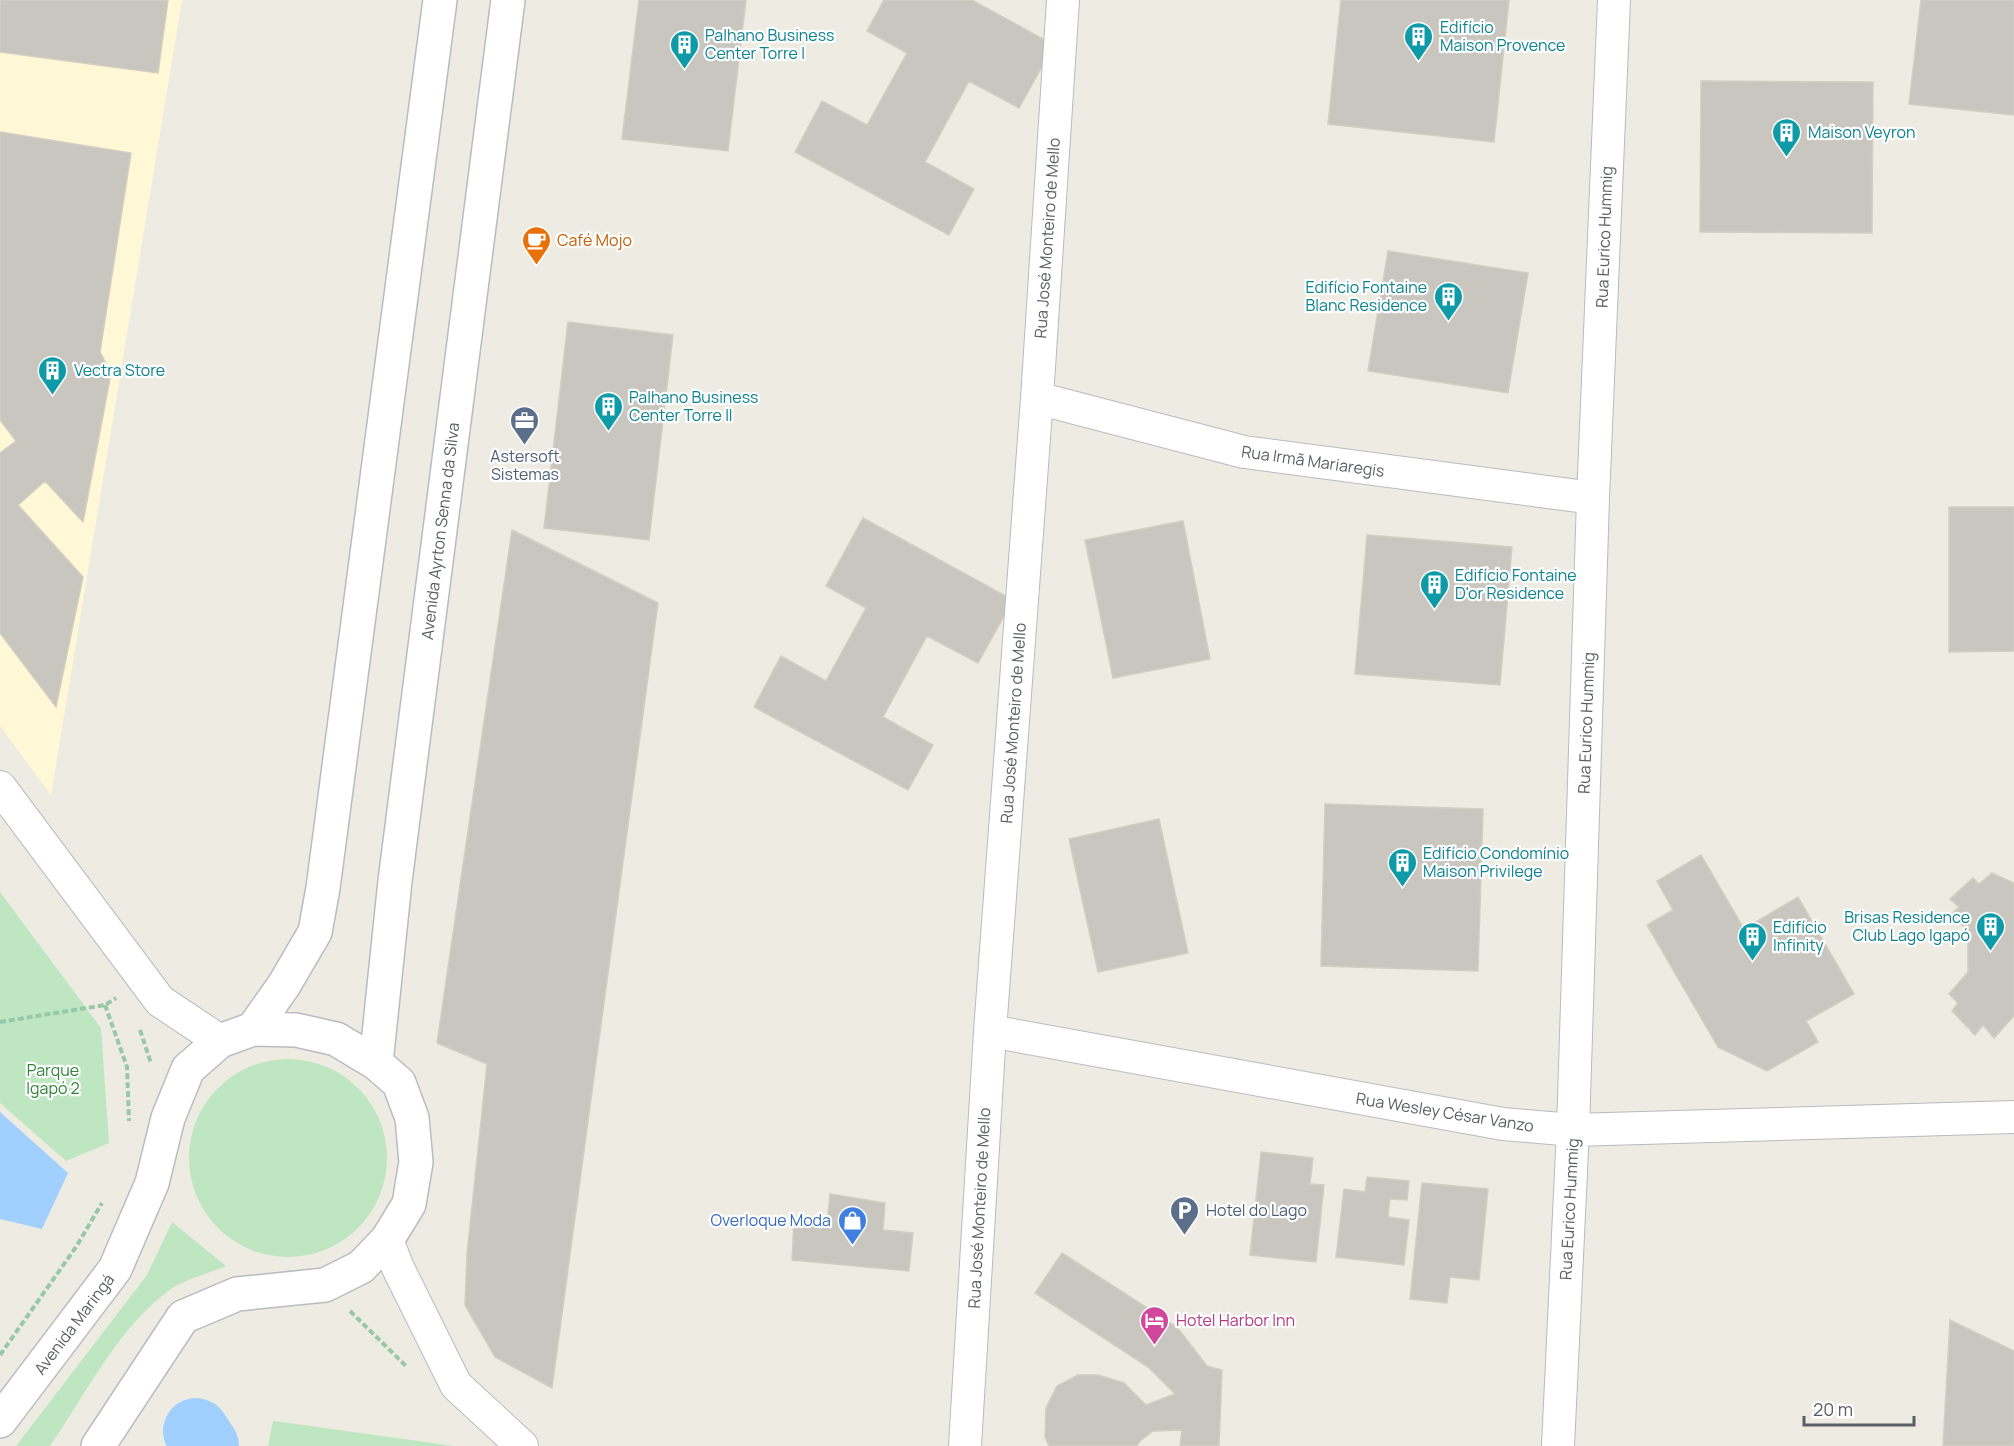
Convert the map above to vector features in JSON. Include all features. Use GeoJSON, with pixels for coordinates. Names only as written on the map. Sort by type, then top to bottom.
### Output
{"type":"FeatureCollection","features":[{"type":"Feature","properties":{"kind":"main road"},"geometry":{"type":"LineString","coordinates":[[253,1029],[284,986],[315,932],[323,888],[440,0]]}},
{"type":"Feature","properties":{"kind":"main road","name":"Avenida Ayrton Senna da Silva"},"geometry":{"type":"LineString","coordinates":[[376,1063],[394,881],[508,0]]}},
{"type":"Feature","properties":{"kind":"main road"},"geometry":{"type":"LineString","coordinates":[[98,1446],[183,1317],[237,1294],[325,1285],[361,1267],[387,1240],[408,1204],[416,1162],[412,1118],[399,1083],[376,1063],[336,1039],[296,1030],[253,1029],[220,1041]]}},
{"type":"Feature","properties":{"kind":"main road","name":"Avenida Maringá"},"geometry":{"type":"LineString","coordinates":[[0,1420],[115,1269],[153,1183],[168,1118],[188,1069],[220,1041]]}},
{"type":"Feature","properties":{"kind":"street","name":"Rua José Monteiro de Mello"},"geometry":{"type":"LineString","coordinates":[[965,1446],[990,1031],[1037,398],[1063,0]]}},
{"type":"Feature","properties":{"kind":"street","name":"Rua Eurico Hummig"},"geometry":{"type":"LineString","coordinates":[[1558,1446],[1573,1130],[1593,498],[1614,0]]}},
{"type":"Feature","properties":{"kind":"street","name":"Rua Irmã Mariaregis"},"geometry":{"type":"LineString","coordinates":[[1037,398],[1244,452],[1593,498]]}},
{"type":"Feature","properties":{"kind":"street"},"geometry":{"type":"LineString","coordinates":[[0,787],[160,1001],[220,1041]]}},
{"type":"Feature","properties":{"kind":"street","name":"Rua Wesley César Vanzo"},"geometry":{"type":"LineString","coordinates":[[990,1031],[1503,1124],[1573,1130],[2014,1117]]}},
{"type":"Feature","properties":{"kind":"street"},"geometry":{"type":"LineString","coordinates":[[387,1240],[398,1268],[456,1385],[522,1446]]}},
{"type":"Feature","properties":{"kind":"path"},"geometry":{"type":"LineString","coordinates":[[0,1022],[105,1005],[120,995]]}},
{"type":"Feature","properties":{"kind":"path"},"geometry":{"type":"LineString","coordinates":[[105,1005],[127,1067],[129,1125]]}},
{"type":"Feature","properties":{"kind":"path"},"geometry":{"type":"LineString","coordinates":[[0,1355],[76,1247],[105,1198]]}},
{"type":"Feature","properties":{"kind":"shaded area"},"geometry":{"type":"Polygon","coordinates":[[[0,0],[182,0],[51,795],[0,726],[0,0]]]}},
{"type":"Feature","properties":{"kind":"green space","name":"Parque Igapó 2"},"geometry":{"type":"Polygon","coordinates":[[[0,892],[101,1028],[109,1143],[66,1161],[0,1103],[0,892]]]}},
{"type":"Feature","properties":{"kind":"green space"},"geometry":{"type":"Polygon","coordinates":[[[288,1059],[307,1061],[326,1067],[343,1076],[358,1088],[370,1103],[379,1120],[385,1139],[387,1158],[385,1177],[379,1196],[370,1213],[358,1228],[343,1240],[326,1249],[307,1255],[288,1257],[269,1255],[250,1249],[233,1240],[218,1228],[206,1213],[197,1196],[191,1177],[189,1158],[191,1139],[197,1120],[206,1103],[218,1088],[233,1076],[250,1067],[269,1061],[288,1059]]]}},
{"type":"Feature","properties":{"kind":"green space"},"geometry":{"type":"Polygon","coordinates":[[[172,1222],[226,1266],[177,1285],[152,1305],[104,1362],[50,1446],[16,1446],[147,1275],[172,1222]]]}},
{"type":"Feature","properties":{"kind":"green space"},"geometry":{"type":"Polygon","coordinates":[[[274,1421],[454,1446],[268,1446],[274,1421]]]}},
{"type":"Feature","properties":{"kind":"water"},"geometry":{"type":"Polygon","coordinates":[[[0,1112],[68,1173],[42,1229],[0,1219],[0,1112]]]}},
{"type":"Feature","properties":{"kind":"building"},"geometry":{"type":"Polygon","coordinates":[[[0,0],[168,0],[158,73],[0,52],[0,0]]]}},
{"type":"Feature","properties":{"kind":"building","name":"Palhano Business Center Torre I"},"geometry":{"type":"Polygon","coordinates":[[[639,0],[746,0],[728,151],[622,139],[639,0]]]}},
{"type":"Feature","properties":{"kind":"building"},"geometry":{"type":"Polygon","coordinates":[[[884,0],[972,0],[1054,45],[1019,108],[969,81],[925,162],[974,189],[949,235],[795,152],[822,101],[867,125],[907,53],[867,31],[884,0]]]}},
{"type":"Feature","properties":{"kind":"building","name":"Edifício Maison Provence"},"geometry":{"type":"Polygon","coordinates":[[[1341,0],[1509,0],[1494,142],[1328,124],[1341,0]]]}},
{"type":"Feature","properties":{"kind":"building"},"geometry":{"type":"Polygon","coordinates":[[[1921,0],[2014,0],[2014,115],[1909,104],[1921,0]]]}},
{"type":"Feature","properties":{"kind":"building","name":"Maison Veyron"},"geometry":{"type":"Polygon","coordinates":[[[1701,81],[1873,82],[1872,233],[1700,232],[1701,81]]]}},
{"type":"Feature","properties":{"kind":"building","name":"Vectra Store"},"geometry":{"type":"Polygon","coordinates":[[[0,132],[131,153],[100,352],[111,373],[83,522],[45,481],[18,505],[83,577],[56,707],[0,633],[0,453],[16,441],[0,420],[0,132]]]}},
{"type":"Feature","properties":{"kind":"building","name":"Edifício Fontaine Blanc Residence"},"geometry":{"type":"Polygon","coordinates":[[[1388,251],[1528,273],[1508,393],[1368,371],[1388,251]]]}},
{"type":"Feature","properties":{"kind":"building","name":"Palhano Business Center Torre II"},"geometry":{"type":"Polygon","coordinates":[[[568,322],[673,335],[649,540],[544,528],[568,322]]]}},
{"type":"Feature","properties":{"kind":"building"},"geometry":{"type":"Polygon","coordinates":[[[1949,507],[2014,507],[2014,651],[1949,652],[1949,507]]]}},
{"type":"Feature","properties":{"kind":"building"},"geometry":{"type":"Polygon","coordinates":[[[863,518],[1013,600],[978,663],[927,636],[883,717],[933,745],[908,790],[754,707],[781,656],[826,681],[866,608],[826,586],[863,518]]]}},
{"type":"Feature","properties":{"kind":"building"},"geometry":{"type":"Polygon","coordinates":[[[1183,521],[1210,659],[1113,678],[1085,540],[1183,521]]]}},
{"type":"Feature","properties":{"kind":"building"},"geometry":{"type":"Polygon","coordinates":[[[512,530],[658,603],[552,1388],[495,1357],[465,1305],[467,1254],[487,1064],[437,1043],[512,530]]]}},
{"type":"Feature","properties":{"kind":"building","name":"Edifício Fontaine D'or Residence"},"geometry":{"type":"Polygon","coordinates":[[[1367,535],[1512,547],[1500,685],[1355,674],[1367,535]]]}},
{"type":"Feature","properties":{"kind":"building","name":"Edifício Condomínio Maison Privilege"},"geometry":{"type":"Polygon","coordinates":[[[1325,804],[1483,809],[1478,971],[1321,966],[1325,804]]]}},
{"type":"Feature","properties":{"kind":"building"},"geometry":{"type":"Polygon","coordinates":[[[1159,819],[1188,953],[1098,972],[1069,839],[1159,819]]]}},
{"type":"Feature","properties":{"kind":"building","name":"Edifício Infinity"},"geometry":{"type":"Polygon","coordinates":[[[1701,855],[1744,929],[1798,897],[1854,994],[1806,1021],[1818,1042],[1767,1071],[1718,1047],[1647,925],[1673,910],[1657,881],[1701,855]]]}},
{"type":"Feature","properties":{"kind":"building","name":"Brisas Residence Club Lago Igapó"},"geometry":{"type":"Polygon","coordinates":[[[1992,873],[2014,883],[2014,1016],[1994,1038],[1983,1025],[1975,1035],[1952,1011],[1958,1003],[1949,994],[1968,972],[1968,930],[1950,915],[1959,907],[1950,899],[1973,878],[1979,884],[1992,873]]]}},
{"type":"Feature","properties":{"kind":"building"},"geometry":{"type":"Polygon","coordinates":[[[1261,1152],[1313,1158],[1310,1184],[1324,1185],[1316,1262],[1250,1255],[1261,1152]]]}},
{"type":"Feature","properties":{"kind":"building"},"geometry":{"type":"Polygon","coordinates":[[[1367,1177],[1409,1181],[1407,1200],[1390,1199],[1388,1217],[1409,1220],[1404,1265],[1336,1257],[1344,1189],[1365,1192],[1367,1177]]]}},
{"type":"Feature","properties":{"kind":"building"},"geometry":{"type":"Polygon","coordinates":[[[1422,1183],[1488,1189],[1479,1280],[1450,1277],[1447,1303],[1410,1299],[1422,1183]]]}},
{"type":"Feature","properties":{"kind":"building","name":"Overloque Moda"},"geometry":{"type":"Polygon","coordinates":[[[830,1194],[885,1203],[883,1230],[913,1233],[909,1271],[792,1260],[794,1219],[827,1224],[830,1194]]]}},
{"type":"Feature","properties":{"kind":"building","name":"Hotel Harbor Inn"},"geometry":{"type":"Polygon","coordinates":[[[1062,1253],[1177,1327],[1207,1366],[1222,1370],[1219,1446],[1180,1446],[1182,1430],[1153,1431],[1137,1446],[1049,1446],[1045,1437],[1046,1408],[1057,1386],[1078,1375],[1098,1375],[1124,1383],[1146,1405],[1175,1394],[1148,1367],[1035,1293],[1062,1253]]]}},
{"type":"Feature","properties":{"kind":"building"},"geometry":{"type":"Polygon","coordinates":[[[1950,1320],[2014,1351],[2014,1446],[1943,1446],[1950,1320]]]}},
{"type":"Feature","properties":{"kind":"waterway"},"geometry":{"type":"LineString","coordinates":[[196,1431],[206,1446]]}},
{"type":"Feature","properties":{"kind":"place","name":"Edifício Maison Provence"},"geometry":{"type":"Point","coordinates":[1419,62]}},
{"type":"Feature","properties":{"kind":"place","name":"Palhano Business Center Torre I"},"geometry":{"type":"Point","coordinates":[684,70]}},
{"type":"Feature","properties":{"kind":"place","name":"Maison Veyron"},"geometry":{"type":"Point","coordinates":[1787,158]}},
{"type":"Feature","properties":{"kind":"place","name":"Café Mojo"},"geometry":{"type":"Point","coordinates":[536,266]}},
{"type":"Feature","properties":{"kind":"place","name":"Edifício Fontaine Blanc Residence"},"geometry":{"type":"Point","coordinates":[1448,322]}},
{"type":"Feature","properties":{"kind":"place","name":"Vectra Store"},"geometry":{"type":"Point","coordinates":[53,396]}},
{"type":"Feature","properties":{"kind":"place","name":"Palhano Business Center Torre II"},"geometry":{"type":"Point","coordinates":[608,432]}},
{"type":"Feature","properties":{"kind":"place","name":"Astersoft Sistemas"},"geometry":{"type":"Point","coordinates":[525,446]}},
{"type":"Feature","properties":{"kind":"place","name":"Edifício Fontaine D'or Residence"},"geometry":{"type":"Point","coordinates":[1434,610]}},
{"type":"Feature","properties":{"kind":"place","name":"Edifício Condomínio Maison Privilege"},"geometry":{"type":"Point","coordinates":[1402,888]}},
{"type":"Feature","properties":{"kind":"place","name":"Brisas Residence Club Lago Igapó"},"geometry":{"type":"Point","coordinates":[1991,952]}},
{"type":"Feature","properties":{"kind":"place","name":"Edifício Infinity"},"geometry":{"type":"Point","coordinates":[1752,962]}},
{"type":"Feature","properties":{"kind":"place","name":"Hotel do Lago"},"geometry":{"type":"Point","coordinates":[1185,1236]}},
{"type":"Feature","properties":{"kind":"place","name":"Overloque Moda"},"geometry":{"type":"Point","coordinates":[852,1246]}},
{"type":"Feature","properties":{"kind":"place","name":"Hotel Harbor Inn"},"geometry":{"type":"Point","coordinates":[1155,1346]}}]}
